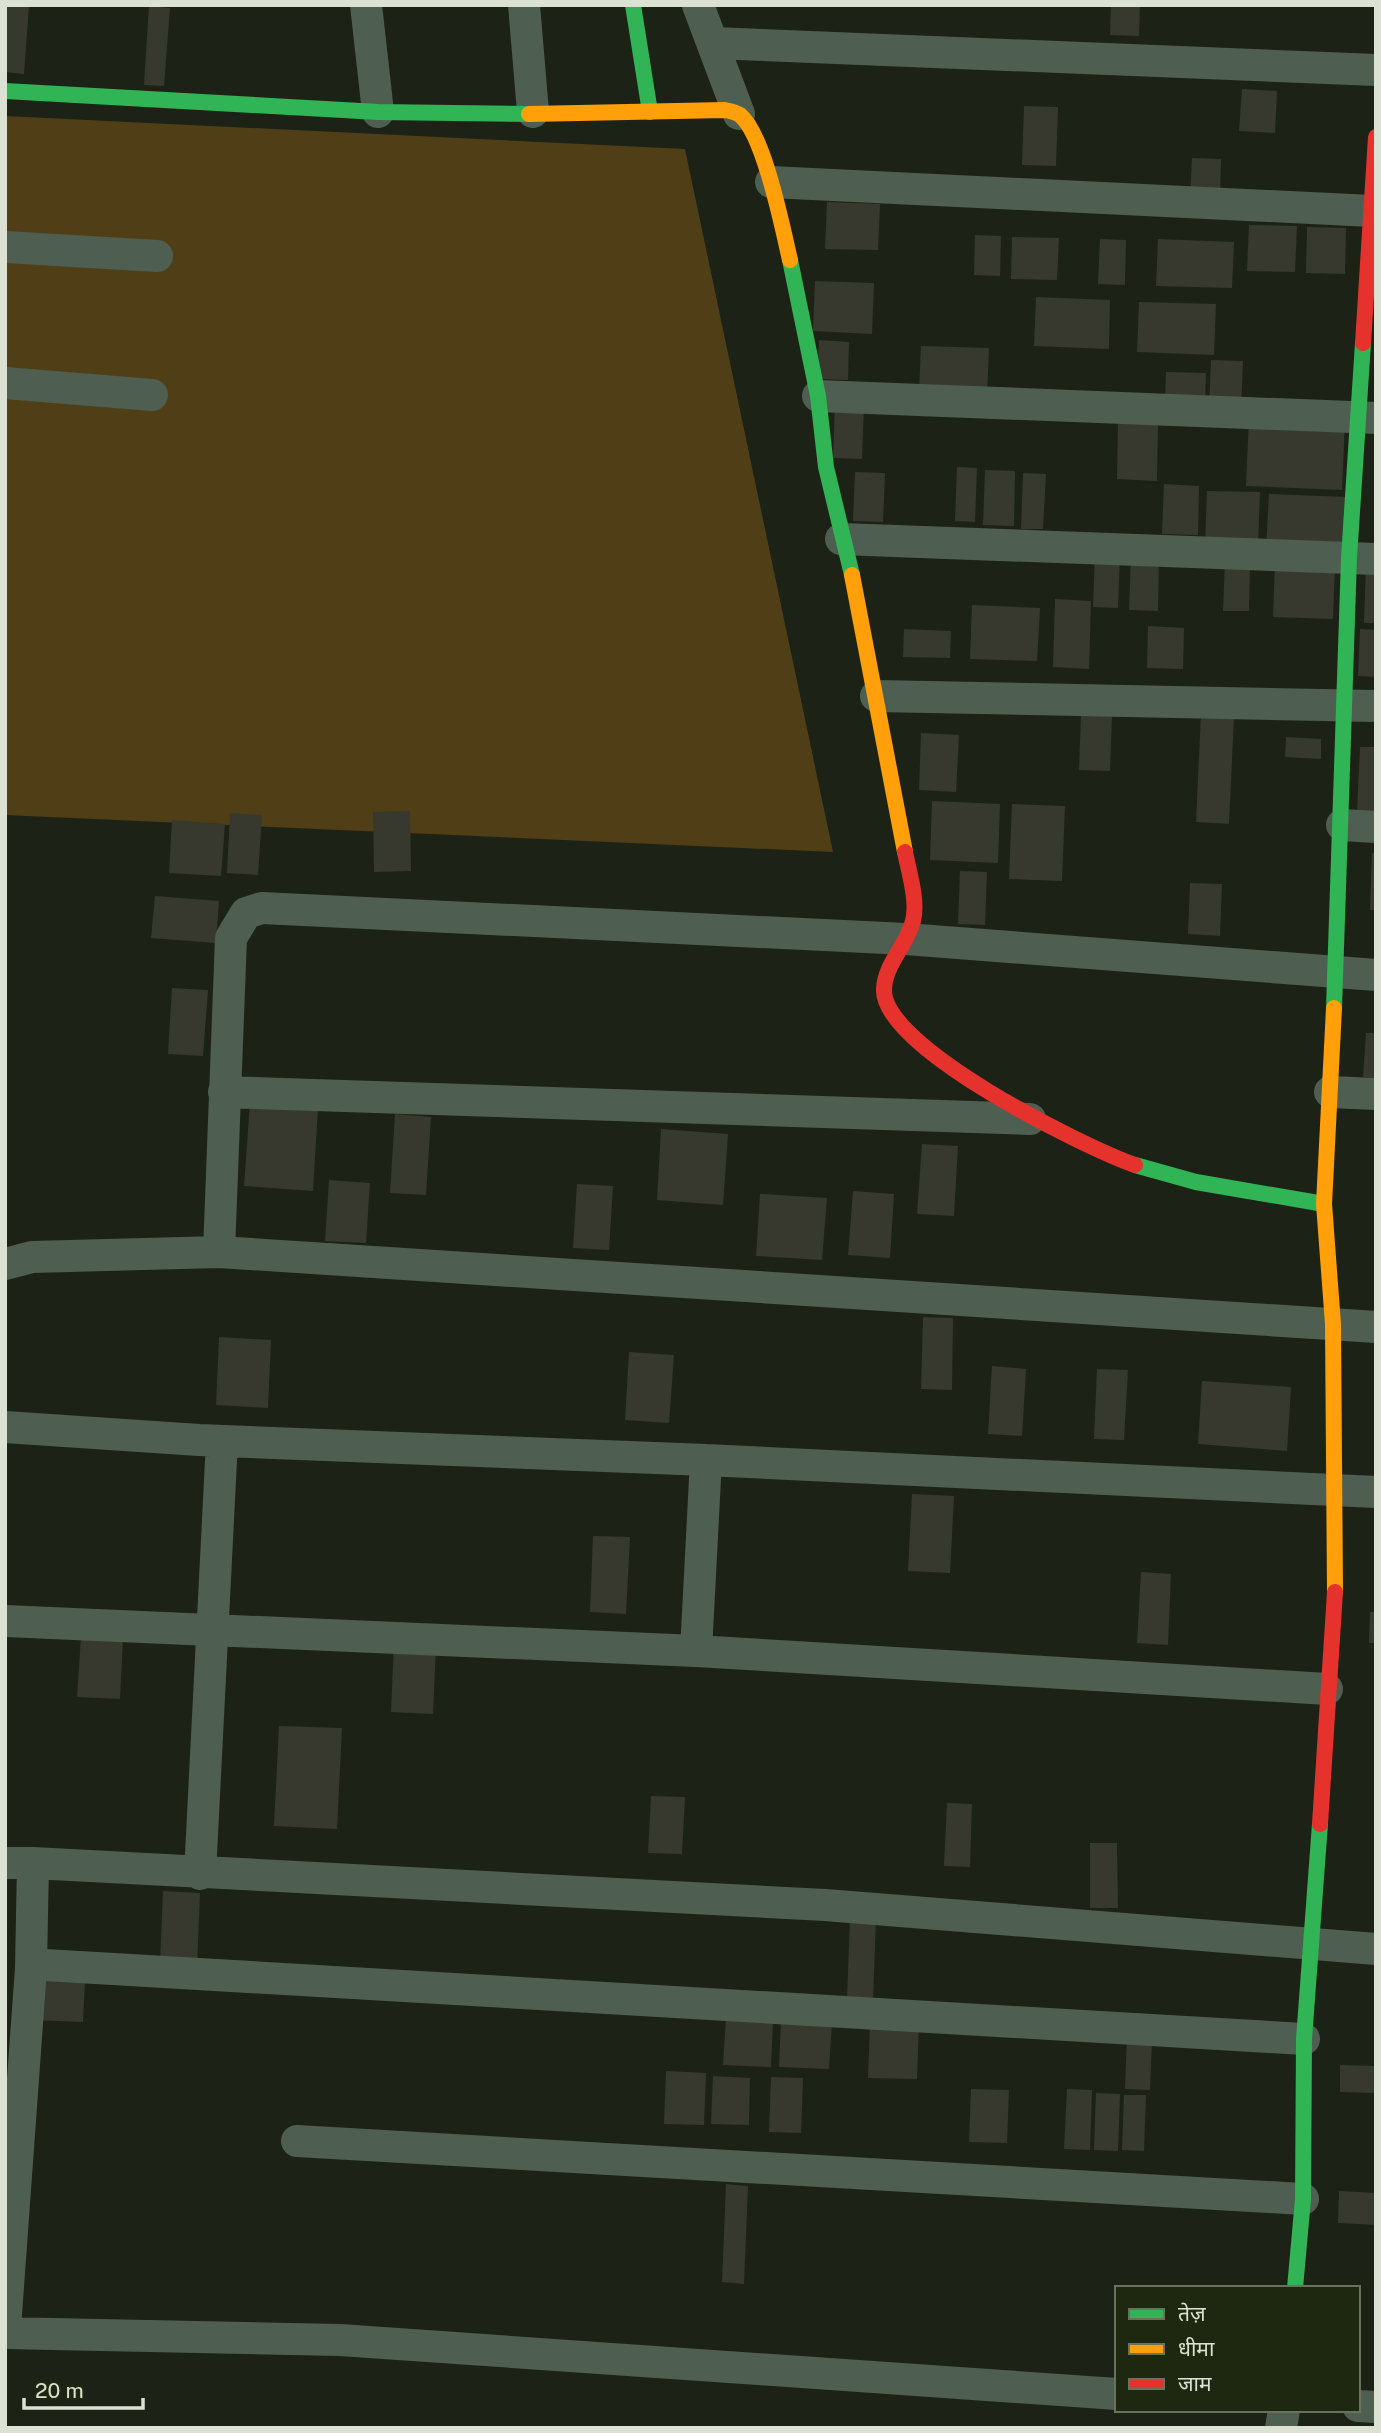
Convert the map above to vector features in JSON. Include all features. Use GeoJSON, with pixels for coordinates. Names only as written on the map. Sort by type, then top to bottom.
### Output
{"type":"FeatureCollection","features":[{"type":"Feature","properties":{"kind":"street"},"geometry":{"type":"LineString","coordinates":[[366,5],[378,111]]}},
{"type":"Feature","properties":{"kind":"street"},"geometry":{"type":"LineString","coordinates":[[524,5],[533,112]]}},
{"type":"Feature","properties":{"kind":"street"},"geometry":{"type":"LineString","coordinates":[[633,5],[649,113]]}},
{"type":"Feature","properties":{"kind":"street"},"geometry":{"type":"LineString","coordinates":[[698,5],[713,43],[725,112]]}},
{"type":"Feature","properties":{"kind":"street"},"geometry":{"type":"LineString","coordinates":[[713,43],[1376,69]]}},
{"type":"Feature","properties":{"kind":"street"},"geometry":{"type":"LineString","coordinates":[[5,91],[378,111],[725,112],[748,124],[772,182],[801,303],[818,396],[826,467],[841,540],[863,624],[915,908],[915,919],[886,976],[885,1005],[906,1032],[1030,1119],[1098,1151],[1169,1175],[1324,1205]]}},
{"type":"Feature","properties":{"kind":"street"},"geometry":{"type":"LineString","coordinates":[[1295,2286],[1303,2199],[1304,2039],[1313,1946],[1327,1689],[1337,1567],[1333,1324],[1324,1185],[1342,825],[1362,706],[1362,558],[1376,137]]}},
{"type":"Feature","properties":{"kind":"street"},"geometry":{"type":"LineString","coordinates":[[772,182],[1374,211]]}},
{"type":"Feature","properties":{"kind":"street"},"geometry":{"type":"LineString","coordinates":[[5,247],[157,256]]}},
{"type":"Feature","properties":{"kind":"street"},"geometry":{"type":"LineString","coordinates":[[5,383],[152,395]]}},
{"type":"Feature","properties":{"kind":"street"},"geometry":{"type":"LineString","coordinates":[[818,396],[1367,418]]}},
{"type":"Feature","properties":{"kind":"street"},"geometry":{"type":"LineString","coordinates":[[841,540],[1362,558]]}},
{"type":"Feature","properties":{"kind":"street"},"geometry":{"type":"LineString","coordinates":[[876,696],[1362,706]]}},
{"type":"Feature","properties":{"kind":"street"},"geometry":{"type":"LineString","coordinates":[[1342,825],[1376,827]]}},
{"type":"Feature","properties":{"kind":"street"},"geometry":{"type":"LineString","coordinates":[[219,1252],[231,938],[246,913],[262,908],[901,949],[1376,975]]}},
{"type":"Feature","properties":{"kind":"street"},"geometry":{"type":"LineString","coordinates":[[224,1092],[1030,1119]]}},
{"type":"Feature","properties":{"kind":"street"},"geometry":{"type":"LineString","coordinates":[[1330,1092],[1376,1094]]}},
{"type":"Feature","properties":{"kind":"street"},"geometry":{"type":"LineString","coordinates":[[5,1264],[32,1256],[219,1252],[1376,1327]]}},
{"type":"Feature","properties":{"kind":"street"},"geometry":{"type":"LineString","coordinates":[[5,1427],[222,1441],[706,1460],[1376,1492]]}},
{"type":"Feature","properties":{"kind":"street"},"geometry":{"type":"LineString","coordinates":[[200,1874],[222,1441]]}},
{"type":"Feature","properties":{"kind":"street"},"geometry":{"type":"LineString","coordinates":[[696,1651],[706,1460]]}},
{"type":"Feature","properties":{"kind":"street"},"geometry":{"type":"LineString","coordinates":[[5,1621],[696,1651],[1327,1689]]}},
{"type":"Feature","properties":{"kind":"street"},"geometry":{"type":"LineString","coordinates":[[1115,2394],[340,2340],[5,2331],[31,1968],[19,1863],[825,1905],[1376,1949]]}},
{"type":"Feature","properties":{"kind":"street"},"geometry":{"type":"LineString","coordinates":[[31,1968],[45,1965],[1304,2039]]}},
{"type":"Feature","properties":{"kind":"street"},"geometry":{"type":"LineString","coordinates":[[297,2141],[1303,2199]]}},
{"type":"Feature","properties":{"kind":"shaded area"},"geometry":{"type":"Polygon","coordinates":[[[5,116],[685,149],[833,852],[5,815],[5,116]]]}},
{"type":"Feature","properties":{"kind":"building"},"geometry":{"type":"Polygon","coordinates":[[[5,5],[29,5],[24,74],[5,72],[5,5]]]}},
{"type":"Feature","properties":{"kind":"building"},"geometry":{"type":"Polygon","coordinates":[[[1111,5],[1140,5],[1139,36],[1110,35],[1111,5]]]}},
{"type":"Feature","properties":{"kind":"building"},"geometry":{"type":"Polygon","coordinates":[[[149,6],[170,8],[164,86],[144,85],[149,6]]]}},
{"type":"Feature","properties":{"kind":"building"},"geometry":{"type":"Polygon","coordinates":[[[1242,89],[1277,91],[1275,133],[1239,131],[1242,89]]]}},
{"type":"Feature","properties":{"kind":"building"},"geometry":{"type":"Polygon","coordinates":[[[1024,106],[1058,107],[1056,166],[1022,165],[1024,106]]]}},
{"type":"Feature","properties":{"kind":"building"},"geometry":{"type":"Polygon","coordinates":[[[1192,158],[1221,159],[1220,197],[1190,196],[1192,158]]]}},
{"type":"Feature","properties":{"kind":"building"},"geometry":{"type":"Polygon","coordinates":[[[827,202],[880,204],[878,250],[825,249],[827,202]]]}},
{"type":"Feature","properties":{"kind":"building"},"geometry":{"type":"Polygon","coordinates":[[[1249,225],[1297,226],[1295,272],[1247,271],[1249,225]]]}},
{"type":"Feature","properties":{"kind":"building"},"geometry":{"type":"Polygon","coordinates":[[[1307,227],[1346,228],[1345,274],[1306,273],[1307,227]]]}},
{"type":"Feature","properties":{"kind":"building"},"geometry":{"type":"Polygon","coordinates":[[[975,235],[1001,236],[1000,276],[974,275],[975,235]]]}},
{"type":"Feature","properties":{"kind":"building"},"geometry":{"type":"Polygon","coordinates":[[[1012,237],[1059,238],[1057,280],[1011,279],[1012,237]]]}},
{"type":"Feature","properties":{"kind":"building"},"geometry":{"type":"Polygon","coordinates":[[[1100,239],[1126,240],[1125,285],[1098,284],[1100,239]]]}},
{"type":"Feature","properties":{"kind":"building"},"geometry":{"type":"Polygon","coordinates":[[[1158,239],[1234,242],[1232,288],[1156,286],[1158,239]]]}},
{"type":"Feature","properties":{"kind":"building"},"geometry":{"type":"Polygon","coordinates":[[[815,281],[874,283],[872,334],[813,331],[815,281]]]}},
{"type":"Feature","properties":{"kind":"building"},"geometry":{"type":"Polygon","coordinates":[[[1036,297],[1110,300],[1109,349],[1034,346],[1036,297]]]}},
{"type":"Feature","properties":{"kind":"building"},"geometry":{"type":"Polygon","coordinates":[[[1139,302],[1216,304],[1214,355],[1137,352],[1139,302]]]}},
{"type":"Feature","properties":{"kind":"building"},"geometry":{"type":"Polygon","coordinates":[[[819,340],[849,342],[848,380],[817,379],[819,340]]]}},
{"type":"Feature","properties":{"kind":"building"},"geometry":{"type":"Polygon","coordinates":[[[921,346],[989,348],[987,395],[919,392],[921,346]]]}},
{"type":"Feature","properties":{"kind":"building"},"geometry":{"type":"Polygon","coordinates":[[[1211,360],[1243,361],[1241,409],[1209,408],[1211,360]]]}},
{"type":"Feature","properties":{"kind":"building"},"geometry":{"type":"Polygon","coordinates":[[[1166,372],[1206,373],[1205,406],[1165,404],[1166,372]]]}},
{"type":"Feature","properties":{"kind":"building"},"geometry":{"type":"Polygon","coordinates":[[[835,403],[864,404],[862,459],[833,458],[835,403]]]}},
{"type":"Feature","properties":{"kind":"building"},"geometry":{"type":"Polygon","coordinates":[[[1249,417],[1345,420],[1342,490],[1246,486],[1249,417]]]}},
{"type":"Feature","properties":{"kind":"building"},"geometry":{"type":"Polygon","coordinates":[[[1118,422],[1158,423],[1157,481],[1117,479],[1118,422]]]}},
{"type":"Feature","properties":{"kind":"building"},"geometry":{"type":"Polygon","coordinates":[[[957,467],[977,468],[975,522],[955,521],[957,467]]]}},
{"type":"Feature","properties":{"kind":"building"},"geometry":{"type":"Polygon","coordinates":[[[985,470],[1015,471],[1014,526],[983,525],[985,470]]]}},
{"type":"Feature","properties":{"kind":"building"},"geometry":{"type":"Polygon","coordinates":[[[855,472],[885,473],[883,522],[853,521],[855,472]]]}},
{"type":"Feature","properties":{"kind":"building"},"geometry":{"type":"Polygon","coordinates":[[[1023,473],[1046,474],[1043,529],[1021,529],[1023,473]]]}},
{"type":"Feature","properties":{"kind":"building"},"geometry":{"type":"Polygon","coordinates":[[[1164,484],[1199,486],[1198,535],[1162,534],[1164,484]]]}},
{"type":"Feature","properties":{"kind":"building"},"geometry":{"type":"Polygon","coordinates":[[[1207,491],[1260,492],[1258,548],[1205,546],[1207,491]]]}},
{"type":"Feature","properties":{"kind":"building"},"geometry":{"type":"Polygon","coordinates":[[[1269,494],[1347,497],[1344,552],[1266,548],[1269,494]]]}},
{"type":"Feature","properties":{"kind":"building"},"geometry":{"type":"Polygon","coordinates":[[[1095,552],[1120,553],[1118,608],[1093,607],[1095,552]]]}},
{"type":"Feature","properties":{"kind":"building"},"geometry":{"type":"Polygon","coordinates":[[[1131,555],[1159,555],[1158,611],[1129,610],[1131,555]]]}},
{"type":"Feature","properties":{"kind":"building"},"geometry":{"type":"Polygon","coordinates":[[[1225,561],[1250,562],[1249,611],[1223,611],[1225,561]]]}},
{"type":"Feature","properties":{"kind":"building"},"geometry":{"type":"Polygon","coordinates":[[[1275,562],[1335,565],[1333,619],[1273,617],[1275,562]]]}},
{"type":"Feature","properties":{"kind":"building"},"geometry":{"type":"Polygon","coordinates":[[[1366,565],[1376,565],[1376,623],[1364,623],[1366,565]]]}},
{"type":"Feature","properties":{"kind":"building"},"geometry":{"type":"Polygon","coordinates":[[[1055,599],[1091,601],[1089,669],[1053,667],[1055,599]]]}},
{"type":"Feature","properties":{"kind":"building"},"geometry":{"type":"Polygon","coordinates":[[[972,605],[1040,608],[1037,661],[970,659],[972,605]]]}},
{"type":"Feature","properties":{"kind":"building"},"geometry":{"type":"Polygon","coordinates":[[[1148,626],[1184,628],[1183,669],[1147,668],[1148,626]]]}},
{"type":"Feature","properties":{"kind":"building"},"geometry":{"type":"Polygon","coordinates":[[[904,629],[951,631],[950,658],[903,657],[904,629]]]}},
{"type":"Feature","properties":{"kind":"building"},"geometry":{"type":"Polygon","coordinates":[[[1360,629],[1376,630],[1376,677],[1358,676],[1360,629]]]}},
{"type":"Feature","properties":{"kind":"building"},"geometry":{"type":"Polygon","coordinates":[[[1201,714],[1234,715],[1229,824],[1196,822],[1201,714]]]}},
{"type":"Feature","properties":{"kind":"building"},"geometry":{"type":"Polygon","coordinates":[[[1081,715],[1112,716],[1110,771],[1079,770],[1081,715]]]}},
{"type":"Feature","properties":{"kind":"building"},"geometry":{"type":"Polygon","coordinates":[[[921,733],[959,735],[956,792],[919,790],[921,733]]]}},
{"type":"Feature","properties":{"kind":"building"},"geometry":{"type":"Polygon","coordinates":[[[1286,737],[1321,739],[1321,759],[1285,757],[1286,737]]]}},
{"type":"Feature","properties":{"kind":"building"},"geometry":{"type":"Polygon","coordinates":[[[1360,747],[1376,747],[1376,813],[1357,812],[1360,747]]]}},
{"type":"Feature","properties":{"kind":"building"},"geometry":{"type":"Polygon","coordinates":[[[932,801],[1000,804],[998,863],[930,860],[932,801]]]}},
{"type":"Feature","properties":{"kind":"building"},"geometry":{"type":"Polygon","coordinates":[[[1012,804],[1065,806],[1062,881],[1009,879],[1012,804]]]}},
{"type":"Feature","properties":{"kind":"building"},"geometry":{"type":"Polygon","coordinates":[[[410,811],[411,871],[374,872],[373,812],[410,811]]]}},
{"type":"Feature","properties":{"kind":"building"},"geometry":{"type":"Polygon","coordinates":[[[230,813],[262,815],[258,875],[227,873],[230,813]]]}},
{"type":"Feature","properties":{"kind":"building"},"geometry":{"type":"Polygon","coordinates":[[[172,820],[225,824],[221,876],[169,873],[172,820]]]}},
{"type":"Feature","properties":{"kind":"building"},"geometry":{"type":"Polygon","coordinates":[[[1372,853],[1376,853],[1376,910],[1370,910],[1372,853]]]}},
{"type":"Feature","properties":{"kind":"building"},"geometry":{"type":"Polygon","coordinates":[[[960,871],[987,872],[985,925],[958,924],[960,871]]]}},
{"type":"Feature","properties":{"kind":"building"},"geometry":{"type":"Polygon","coordinates":[[[1190,883],[1222,884],[1220,936],[1188,934],[1190,883]]]}},
{"type":"Feature","properties":{"kind":"building"},"geometry":{"type":"Polygon","coordinates":[[[155,896],[219,901],[216,943],[151,938],[155,896]]]}},
{"type":"Feature","properties":{"kind":"building"},"geometry":{"type":"Polygon","coordinates":[[[172,988],[208,990],[203,1056],[168,1054],[172,988]]]}},
{"type":"Feature","properties":{"kind":"building"},"geometry":{"type":"Polygon","coordinates":[[[1366,1033],[1376,1033],[1376,1078],[1363,1077],[1366,1033]]]}},
{"type":"Feature","properties":{"kind":"building"},"geometry":{"type":"Polygon","coordinates":[[[250,1103],[318,1108],[313,1191],[244,1186],[250,1103]]]}},
{"type":"Feature","properties":{"kind":"building"},"geometry":{"type":"Polygon","coordinates":[[[395,1114],[431,1117],[426,1195],[390,1193],[395,1114]]]}},
{"type":"Feature","properties":{"kind":"building"},"geometry":{"type":"Polygon","coordinates":[[[661,1129],[728,1134],[723,1205],[657,1200],[661,1129]]]}},
{"type":"Feature","properties":{"kind":"building"},"geometry":{"type":"Polygon","coordinates":[[[922,1144],[958,1146],[954,1216],[917,1214],[922,1144]]]}},
{"type":"Feature","properties":{"kind":"building"},"geometry":{"type":"Polygon","coordinates":[[[329,1180],[370,1183],[366,1243],[325,1241],[329,1180]]]}},
{"type":"Feature","properties":{"kind":"building"},"geometry":{"type":"Polygon","coordinates":[[[577,1184],[613,1186],[609,1250],[573,1248],[577,1184]]]}},
{"type":"Feature","properties":{"kind":"building"},"geometry":{"type":"Polygon","coordinates":[[[853,1191],[894,1194],[890,1258],[848,1255],[853,1191]]]}},
{"type":"Feature","properties":{"kind":"building"},"geometry":{"type":"Polygon","coordinates":[[[760,1194],[827,1198],[822,1260],[756,1256],[760,1194]]]}},
{"type":"Feature","properties":{"kind":"building"},"geometry":{"type":"Polygon","coordinates":[[[923,1317],[953,1318],[952,1390],[921,1389],[923,1317]]]}},
{"type":"Feature","properties":{"kind":"building"},"geometry":{"type":"Polygon","coordinates":[[[219,1337],[271,1340],[268,1408],[216,1405],[219,1337]]]}},
{"type":"Feature","properties":{"kind":"building"},"geometry":{"type":"Polygon","coordinates":[[[629,1352],[674,1355],[669,1423],[625,1420],[629,1352]]]}},
{"type":"Feature","properties":{"kind":"building"},"geometry":{"type":"Polygon","coordinates":[[[992,1366],[1026,1369],[1022,1436],[988,1434],[992,1366]]]}},
{"type":"Feature","properties":{"kind":"building"},"geometry":{"type":"Polygon","coordinates":[[[1097,1369],[1128,1370],[1124,1440],[1094,1439],[1097,1369]]]}},
{"type":"Feature","properties":{"kind":"building"},"geometry":{"type":"Polygon","coordinates":[[[1202,1381],[1291,1387],[1287,1451],[1198,1444],[1202,1381]]]}},
{"type":"Feature","properties":{"kind":"building"},"geometry":{"type":"Polygon","coordinates":[[[912,1494],[954,1496],[950,1573],[908,1571],[912,1494]]]}},
{"type":"Feature","properties":{"kind":"building"},"geometry":{"type":"Polygon","coordinates":[[[593,1536],[630,1537],[626,1614],[590,1612],[593,1536]]]}},
{"type":"Feature","properties":{"kind":"building"},"geometry":{"type":"Polygon","coordinates":[[[1141,1572],[1171,1574],[1168,1645],[1137,1643],[1141,1572]]]}},
{"type":"Feature","properties":{"kind":"building"},"geometry":{"type":"Polygon","coordinates":[[[1370,1612],[1376,1612],[1376,1643],[1369,1643],[1370,1612]]]}},
{"type":"Feature","properties":{"kind":"building"},"geometry":{"type":"Polygon","coordinates":[[[81,1637],[123,1639],[120,1699],[77,1697],[81,1637]]]}},
{"type":"Feature","properties":{"kind":"building"},"geometry":{"type":"Polygon","coordinates":[[[394,1643],[436,1645],[433,1714],[391,1712],[394,1643]]]}},
{"type":"Feature","properties":{"kind":"building"},"geometry":{"type":"Polygon","coordinates":[[[279,1726],[342,1728],[337,1829],[274,1826],[279,1726]]]}},
{"type":"Feature","properties":{"kind":"building"},"geometry":{"type":"Polygon","coordinates":[[[651,1796],[685,1797],[682,1854],[648,1853],[651,1796]]]}},
{"type":"Feature","properties":{"kind":"building"},"geometry":{"type":"Polygon","coordinates":[[[947,1803],[972,1804],[970,1867],[944,1866],[947,1803]]]}},
{"type":"Feature","properties":{"kind":"building"},"geometry":{"type":"Polygon","coordinates":[[[1090,1843],[1117,1843],[1118,1908],[1090,1908],[1090,1843]]]}},
{"type":"Feature","properties":{"kind":"building"},"geometry":{"type":"Polygon","coordinates":[[[163,1891],[200,1893],[197,1966],[160,1964],[163,1891]]]}},
{"type":"Feature","properties":{"kind":"building"},"geometry":{"type":"Polygon","coordinates":[[[850,1918],[876,1919],[873,2000],[847,1999],[850,1918]]]}},
{"type":"Feature","properties":{"kind":"building"},"geometry":{"type":"Polygon","coordinates":[[[33,1979],[85,1981],[83,2022],[31,2020],[33,1979]]]}},
{"type":"Feature","properties":{"kind":"building"},"geometry":{"type":"Polygon","coordinates":[[[726,2016],[773,2019],[771,2067],[723,2065],[726,2016]]]}},
{"type":"Feature","properties":{"kind":"building"},"geometry":{"type":"Polygon","coordinates":[[[781,2021],[832,2023],[829,2069],[779,2067],[781,2021]]]}},
{"type":"Feature","properties":{"kind":"building"},"geometry":{"type":"Polygon","coordinates":[[[870,2023],[919,2024],[917,2079],[868,2078],[870,2023]]]}},
{"type":"Feature","properties":{"kind":"building"},"geometry":{"type":"Polygon","coordinates":[[[1127,2038],[1152,2039],[1150,2090],[1125,2089],[1127,2038]]]}},
{"type":"Feature","properties":{"kind":"building"},"geometry":{"type":"Polygon","coordinates":[[[1340,2065],[1376,2066],[1376,2093],[1340,2092],[1340,2065]]]}},
{"type":"Feature","properties":{"kind":"building"},"geometry":{"type":"Polygon","coordinates":[[[666,2071],[706,2073],[704,2125],[664,2124],[666,2071]]]}},
{"type":"Feature","properties":{"kind":"building"},"geometry":{"type":"Polygon","coordinates":[[[713,2076],[750,2078],[749,2125],[711,2124],[713,2076]]]}},
{"type":"Feature","properties":{"kind":"building"},"geometry":{"type":"Polygon","coordinates":[[[771,2077],[803,2078],[801,2133],[769,2132],[771,2077]]]}},
{"type":"Feature","properties":{"kind":"building"},"geometry":{"type":"Polygon","coordinates":[[[971,2089],[1009,2090],[1007,2143],[969,2142],[971,2089]]]}},
{"type":"Feature","properties":{"kind":"building"},"geometry":{"type":"Polygon","coordinates":[[[1067,2089],[1092,2090],[1090,2150],[1064,2149],[1067,2089]]]}},
{"type":"Feature","properties":{"kind":"building"},"geometry":{"type":"Polygon","coordinates":[[[1096,2093],[1120,2094],[1118,2151],[1094,2150],[1096,2093]]]}},
{"type":"Feature","properties":{"kind":"building"},"geometry":{"type":"Polygon","coordinates":[[[1124,2095],[1146,2095],[1144,2151],[1122,2150],[1124,2095]]]}},
{"type":"Feature","properties":{"kind":"building"},"geometry":{"type":"Polygon","coordinates":[[[726,2184],[748,2186],[744,2284],[722,2282],[726,2184]]]}},
{"type":"Feature","properties":{"kind":"building"},"geometry":{"type":"Polygon","coordinates":[[[1339,2191],[1376,2193],[1376,2225],[1338,2223],[1339,2191]]]}},
{"type":"Feature","properties":{"kind":"traffic: fast"},"geometry":{"type":"LineString","coordinates":[[633,5],[650,112]]}},
{"type":"Feature","properties":{"kind":"traffic: fast"},"geometry":{"type":"LineString","coordinates":[[5,91],[378,112],[529,114]]}},
{"type":"Feature","properties":{"kind":"traffic: fast"},"geometry":{"type":"LineString","coordinates":[[790,260],[818,396],[826,467],[852,575]]}},
{"type":"Feature","properties":{"kind":"traffic: fast"},"geometry":{"type":"LineString","coordinates":[[1334,1008],[1349,558],[1363,343]]}},
{"type":"Feature","properties":{"kind":"traffic: fast"},"geometry":{"type":"LineString","coordinates":[[1135,1165],[1196,1182],[1324,1204]]}},
{"type":"Feature","properties":{"kind":"traffic: fast"},"geometry":{"type":"LineString","coordinates":[[1295,2286],[1303,2199],[1304,2039],[1320,1824]]}},
{"type":"Feature","properties":{"kind":"traffic: slow"},"geometry":{"type":"LineString","coordinates":[[529,114],[725,110],[738,114],[749,125],[765,161],[790,260]]}},
{"type":"Feature","properties":{"kind":"traffic: slow"},"geometry":{"type":"LineString","coordinates":[[852,575],[905,852]]}},
{"type":"Feature","properties":{"kind":"traffic: slow"},"geometry":{"type":"LineString","coordinates":[[1334,1008],[1324,1204],[1333,1324],[1335,1592]]}},
{"type":"Feature","properties":{"kind":"traffic: jam"},"geometry":{"type":"LineString","coordinates":[[1363,343],[1376,137]]}},
{"type":"Feature","properties":{"kind":"traffic: jam"},"geometry":{"type":"LineString","coordinates":[[905,852],[914,913],[910,930],[885,980],[884,989],[892,1012],[915,1038],[989,1092],[1032,1117],[1135,1165]]}},
{"type":"Feature","properties":{"kind":"traffic: jam"},"geometry":{"type":"LineString","coordinates":[[1320,1824],[1335,1592]]}}]}
